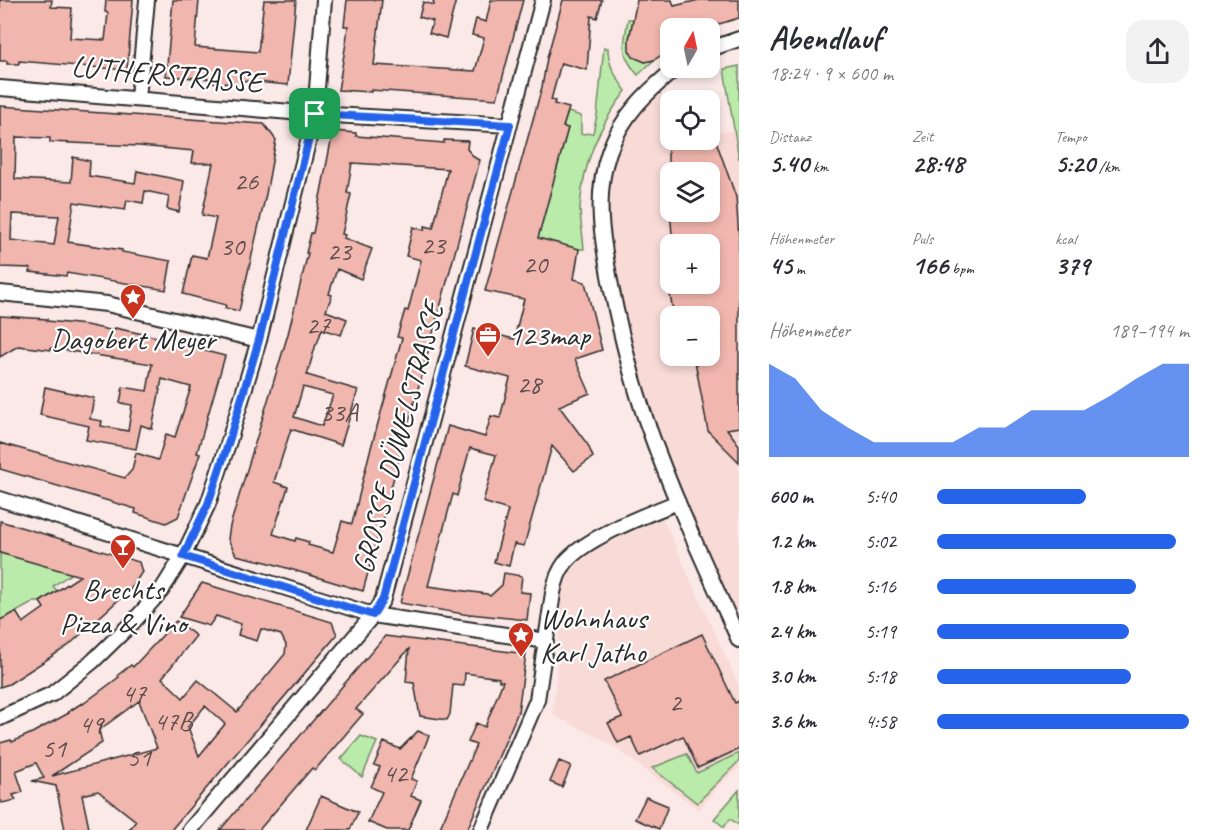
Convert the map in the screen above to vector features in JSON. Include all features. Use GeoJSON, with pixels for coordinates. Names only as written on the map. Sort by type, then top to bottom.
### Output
{"type":"FeatureCollection","features":[{"type":"Feature","properties":{"kind":"street"},"geometry":{"type":"LineString","coordinates":[[138,98],[147,0]]}},
{"type":"Feature","properties":{"kind":"street"},"geometry":{"type":"LineString","coordinates":[[0,718],[51,694],[93,661],[133,622],[161,591],[183,556],[208,504],[259,340],[315,114],[324,0]]}},
{"type":"Feature","properties":{"kind":"street","name":"GROSSE DÜWELSTRASSE"},"geometry":{"type":"LineString","coordinates":[[190,830],[373,615],[383,599],[543,0]]}},
{"type":"Feature","properties":{"kind":"street"},"geometry":{"type":"LineString","coordinates":[[720,46],[739,39]]}},
{"type":"Feature","properties":{"kind":"street"},"geometry":{"type":"LineString","coordinates":[[664,78],[644,94],[617,134],[605,166],[600,206],[606,259],[618,316],[647,421],[678,502],[739,640]]}},
{"type":"Feature","properties":{"kind":"street","name":"LUTHERSTRASSE"},"geometry":{"type":"LineString","coordinates":[[0,88],[315,114],[510,125]]}},
{"type":"Feature","properties":{"kind":"street"},"geometry":{"type":"LineString","coordinates":[[0,293],[107,304],[259,340]]}},
{"type":"Feature","properties":{"kind":"street"},"geometry":{"type":"LineString","coordinates":[[0,499],[373,615],[546,641]]}},
{"type":"Feature","properties":{"kind":"street"},"geometry":{"type":"LineString","coordinates":[[481,830],[537,700],[553,593],[557,577],[565,563],[592,541],[678,502]]}},
{"type":"Feature","properties":{"kind":"shaded area"},"geometry":{"type":"Polygon","coordinates":[[[739,66],[739,640],[663,464],[604,248],[605,166],[644,94],[660,96],[660,150],[720,150],[720,132],[734,130],[724,69],[739,66]]]}},
{"type":"Feature","properties":{"kind":"shaded area"},"geometry":{"type":"Polygon","coordinates":[[[662,517],[739,686],[739,768],[720,784],[699,810],[608,742],[553,715],[562,592],[571,570],[594,550],[662,517]]]}},
{"type":"Feature","properties":{"kind":"green space"},"geometry":{"type":"Polygon","coordinates":[[[628,19],[633,19],[629,39],[633,56],[645,62],[654,60],[638,75],[625,54],[624,42],[628,19]]]}},
{"type":"Feature","properties":{"kind":"green space"},"geometry":{"type":"Polygon","coordinates":[[[604,47],[608,48],[611,66],[626,91],[600,131],[589,160],[580,207],[584,249],[579,249],[538,238],[568,128],[563,127],[568,112],[581,116],[581,134],[593,133],[604,47]]]}},
{"type":"Feature","properties":{"kind":"green space"},"geometry":{"type":"Polygon","coordinates":[[[739,66],[739,159],[724,69],[739,66]]]}},
{"type":"Feature","properties":{"kind":"green space"},"geometry":{"type":"Polygon","coordinates":[[[0,553],[72,573],[53,586],[57,591],[40,602],[34,602],[0,621],[0,553]]]}},
{"type":"Feature","properties":{"kind":"green space"},"geometry":{"type":"Polygon","coordinates":[[[361,736],[377,742],[362,777],[341,759],[361,736]]]}},
{"type":"Feature","properties":{"kind":"green space"},"geometry":{"type":"Polygon","coordinates":[[[739,753],[739,761],[697,803],[652,768],[687,754],[697,773],[739,753]]]}},
{"type":"Feature","properties":{"kind":"green space"},"geometry":{"type":"Polygon","coordinates":[[[739,790],[739,825],[730,819],[724,827],[714,819],[739,790]]]}},
{"type":"Feature","properties":{"kind":"building"},"geometry":{"type":"Polygon","coordinates":[[[0,0],[52,0],[51,7],[72,8],[70,38],[105,40],[108,13],[105,12],[106,0],[133,0],[127,70],[19,61],[19,64],[7,64],[7,61],[0,61],[0,0]]]}},
{"type":"Feature","properties":{"kind":"building"},"geometry":{"type":"Polygon","coordinates":[[[173,0],[199,0],[195,47],[258,52],[264,0],[296,0],[288,85],[243,81],[243,85],[212,82],[212,79],[166,76],[173,0]]]}},
{"type":"Feature","properties":{"kind":"building"},"geometry":{"type":"Polygon","coordinates":[[[347,0],[382,0],[374,65],[475,71],[484,38],[472,35],[476,19],[486,22],[491,0],[523,0],[497,99],[371,90],[371,92],[338,90],[348,26],[344,26],[347,0]]]}},
{"type":"Feature","properties":{"kind":"building"},"geometry":{"type":"Polygon","coordinates":[[[433,0],[456,0],[446,38],[429,33],[433,21],[419,17],[423,2],[434,5],[433,0]]]}},
{"type":"Feature","properties":{"kind":"building"},"geometry":{"type":"Polygon","coordinates":[[[563,0],[602,0],[597,18],[591,16],[587,70],[561,63],[551,100],[555,101],[554,104],[569,108],[563,127],[568,128],[538,238],[579,249],[574,279],[585,282],[602,350],[575,359],[590,393],[559,406],[588,445],[593,457],[574,471],[552,446],[524,546],[514,544],[509,566],[494,562],[508,510],[483,502],[496,455],[470,448],[457,496],[453,494],[428,586],[490,596],[502,585],[504,573],[522,576],[520,592],[530,593],[527,620],[469,615],[400,603],[448,426],[485,437],[491,416],[500,418],[510,378],[465,366],[474,329],[514,339],[524,299],[485,291],[542,87],[547,58],[563,0]]]}},
{"type":"Feature","properties":{"kind":"building"},"geometry":{"type":"Polygon","coordinates":[[[637,0],[672,0],[674,6],[699,0],[739,0],[739,18],[720,24],[720,18],[660,18],[660,56],[654,60],[645,62],[633,57],[629,50],[637,0]]]}},
{"type":"Feature","properties":{"kind":"building"},"geometry":{"type":"Polygon","coordinates":[[[0,106],[264,124],[276,140],[239,311],[225,308],[226,305],[183,294],[192,255],[207,258],[216,218],[202,215],[213,163],[192,163],[194,151],[50,142],[50,138],[16,137],[15,179],[71,182],[73,157],[90,161],[89,176],[135,183],[137,171],[184,181],[179,212],[167,209],[169,196],[145,191],[143,203],[127,200],[125,210],[74,202],[68,242],[122,250],[122,252],[171,261],[166,290],[67,273],[66,276],[30,272],[31,268],[0,267],[0,106]],[[12,214],[11,240],[54,245],[59,216],[12,214]]]}},
{"type":"Feature","properties":{"kind":"building"},"geometry":{"type":"Polygon","coordinates":[[[333,131],[356,133],[356,136],[444,143],[444,140],[468,141],[467,149],[480,160],[363,591],[236,555],[228,539],[288,334],[308,253],[306,253],[311,233],[313,233],[333,131]],[[352,163],[347,193],[351,194],[342,234],[345,235],[344,238],[372,249],[361,279],[337,269],[326,311],[347,319],[341,335],[322,329],[307,375],[358,390],[341,445],[291,429],[274,482],[288,487],[273,534],[295,541],[296,538],[309,542],[308,545],[333,552],[342,521],[352,524],[402,338],[397,337],[405,310],[408,311],[421,260],[406,256],[413,227],[424,230],[425,226],[433,228],[448,169],[352,163]],[[303,387],[294,417],[322,426],[333,395],[303,387]]]}},
{"type":"Feature","properties":{"kind":"building"},"geometry":{"type":"Polygon","coordinates":[[[668,150],[719,150],[736,197],[739,237],[739,427],[727,429],[739,445],[739,462],[708,431],[696,366],[720,366],[720,306],[672,306],[670,294],[720,294],[720,234],[672,234],[671,222],[720,222],[720,162],[668,162],[668,150]]]}},
{"type":"Feature","properties":{"kind":"building"},"geometry":{"type":"Polygon","coordinates":[[[0,316],[47,319],[47,321],[86,325],[114,331],[115,328],[175,341],[174,343],[225,356],[197,453],[200,454],[178,517],[166,523],[135,513],[136,509],[0,469],[0,443],[125,478],[132,470],[136,453],[158,460],[166,434],[175,437],[191,387],[162,379],[152,429],[141,425],[136,449],[86,440],[89,426],[40,415],[45,387],[94,398],[90,419],[102,421],[101,426],[128,431],[132,405],[120,403],[123,387],[147,391],[152,364],[51,348],[51,350],[18,346],[0,357],[0,316]]]}},
{"type":"Feature","properties":{"kind":"building"},"geometry":{"type":"Polygon","coordinates":[[[0,521],[139,562],[142,572],[127,595],[125,594],[68,646],[9,684],[0,687],[0,620],[16,612],[23,623],[44,608],[40,602],[80,576],[0,553],[0,521]]]}},
{"type":"Feature","properties":{"kind":"building"},"geometry":{"type":"Polygon","coordinates":[[[202,583],[332,622],[337,635],[171,830],[129,830],[136,821],[98,791],[82,795],[89,828],[65,830],[56,786],[32,781],[44,778],[36,763],[16,771],[23,792],[13,795],[16,800],[2,803],[0,798],[0,743],[11,740],[12,742],[32,733],[83,704],[131,665],[133,667],[176,621],[196,636],[162,678],[183,698],[198,680],[237,712],[285,654],[286,645],[281,635],[261,629],[257,641],[238,635],[241,624],[216,616],[209,626],[179,617],[202,583]],[[139,701],[99,730],[102,743],[52,776],[157,748],[139,701]],[[205,706],[188,727],[199,756],[225,724],[205,706]]]}},
{"type":"Feature","properties":{"kind":"building"},"geometry":{"type":"Polygon","coordinates":[[[702,634],[735,703],[739,701],[739,749],[698,768],[683,736],[640,756],[631,737],[618,743],[608,723],[622,717],[604,681],[702,634]]]}},
{"type":"Feature","properties":{"kind":"building"},"geometry":{"type":"Polygon","coordinates":[[[385,636],[526,654],[518,712],[467,830],[439,830],[476,745],[468,742],[476,723],[485,727],[503,681],[499,681],[499,678],[465,673],[464,686],[453,685],[450,714],[447,720],[420,716],[414,683],[406,682],[409,649],[356,709],[363,714],[315,770],[312,768],[259,830],[220,830],[385,636]]]}},
{"type":"Feature","properties":{"kind":"building"},"geometry":{"type":"Polygon","coordinates":[[[418,731],[429,736],[411,779],[417,781],[411,796],[421,800],[408,830],[387,830],[368,822],[382,792],[371,787],[380,767],[374,765],[384,742],[400,749],[418,731]]]}},
{"type":"Feature","properties":{"kind":"building"},"geometry":{"type":"Polygon","coordinates":[[[559,761],[571,766],[562,787],[550,782],[559,761]]]}},
{"type":"Feature","properties":{"kind":"building"},"geometry":{"type":"Polygon","coordinates":[[[321,796],[358,812],[350,830],[306,830],[321,796]]]}},
{"type":"Feature","properties":{"kind":"building"},"geometry":{"type":"Polygon","coordinates":[[[646,797],[668,806],[659,829],[635,819],[646,797]]]}},
{"type":"Feature","properties":{"kind":"place","name":"Dagobert Meyer"},"geometry":{"type":"Point","coordinates":[133,320]}},
{"type":"Feature","properties":{"kind":"place","name":"123map"},"geometry":{"type":"Point","coordinates":[488,358]}},
{"type":"Feature","properties":{"kind":"place","name":"Brechts Pizza & Vino"},"geometry":{"type":"Point","coordinates":[123,570]}},
{"type":"Feature","properties":{"kind":"place","name":"Wohnhaus Karl Jatho"},"geometry":{"type":"Point","coordinates":[521,658]}},
{"type":"Feature","properties":{"kind":"route"},"geometry":{"type":"LineString","coordinates":[[315,114],[510,125],[383,599],[373,615],[183,556],[208,504],[229,441],[259,340],[315,114]]}}]}
